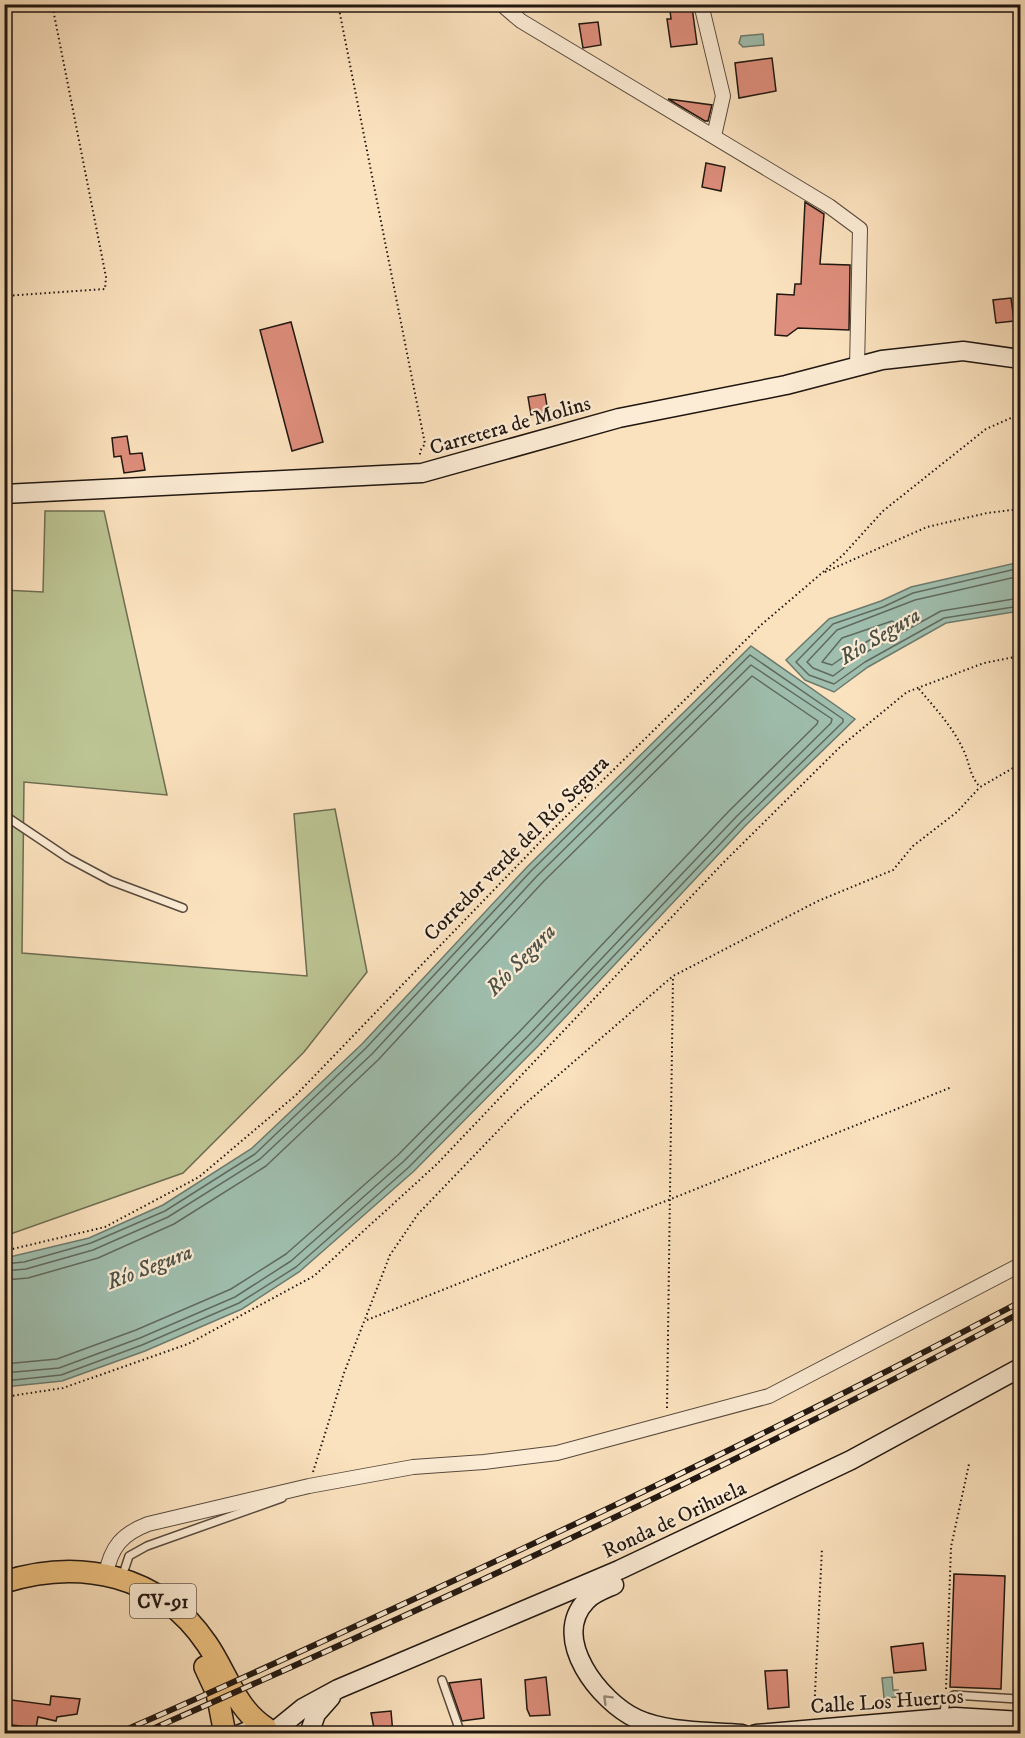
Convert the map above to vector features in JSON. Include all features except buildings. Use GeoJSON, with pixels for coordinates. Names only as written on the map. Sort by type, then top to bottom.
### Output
{"type":"FeatureCollection","features":[{"type":"Feature","properties":{"kind":"main road","name":"CV-91"},"geometry":{"type":"LineString","coordinates":[[4,1582],[54,1571],[116,1571],[147,1590],[188,1621],[206,1643],[247,1712],[275,1731]]}},
{"type":"Feature","properties":{"kind":"main road","name":"CV-91"},"geometry":{"type":"LineString","coordinates":[[4,1593],[45,1582],[86,1582],[114,1589],[142,1602],[169,1621],[194,1649],[217,1693],[225,1734]]}},
{"type":"Feature","properties":{"kind":"street"},"geometry":{"type":"LineString","coordinates":[[501,4],[521,21],[829,206],[860,230],[857,367]]}},
{"type":"Feature","properties":{"kind":"street"},"geometry":{"type":"LineString","coordinates":[[701,4],[723,96],[714,136]]}},
{"type":"Feature","properties":{"kind":"street","name":"Carretera de Molins"},"geometry":{"type":"LineString","coordinates":[[4,494],[422,473],[619,418],[786,385],[916,355],[963,351],[1020,359]]}},
{"type":"Feature","properties":{"kind":"street"},"geometry":{"type":"LineString","coordinates":[[116,1571],[114,1548],[131,1531],[148,1524],[309,1486],[413,1467],[557,1453],[769,1396],[1020,1265]]}},
{"type":"Feature","properties":{"kind":"street","name":"Ronda de Orihuela"},"geometry":{"type":"LineString","coordinates":[[275,1731],[303,1708],[338,1689],[619,1570],[850,1460],[1020,1368]]}},
{"type":"Feature","properties":{"kind":"street"},"geometry":{"type":"LineString","coordinates":[[742,1734],[661,1726],[638,1720],[614,1706],[601,1693],[584,1668],[573,1629],[576,1617],[593,1595],[802,1494],[850,1460]]}},
{"type":"Feature","properties":{"kind":"street","name":"Ronda de Orihuela"},"geometry":{"type":"LineString","coordinates":[[309,1734],[316,1714],[338,1689]]}},
{"type":"Feature","properties":{"kind":"street","name":"Calle Los Huertos"},"geometry":{"type":"LineString","coordinates":[[756,1734],[812,1729],[944,1709],[1020,1721]]}},
{"type":"Feature","properties":{"kind":"street"},"geometry":{"type":"LineString","coordinates":[[240,1734],[275,1731]]}},
{"type":"Feature","properties":{"kind":"lane"},"geometry":{"type":"LineString","coordinates":[[4,815],[68,858],[111,881],[183,908]]}},
{"type":"Feature","properties":{"kind":"lane"},"geometry":{"type":"LineString","coordinates":[[116,1571],[129,1556],[147,1546],[256,1509],[309,1486]]}},
{"type":"Feature","properties":{"kind":"lane"},"geometry":{"type":"LineString","coordinates":[[442,1680],[461,1734]]}},
{"type":"Feature","properties":{"kind":"path"},"geometry":{"type":"LineString","coordinates":[[4,296],[105,289],[106,277],[52,4]]}},
{"type":"Feature","properties":{"kind":"path"},"geometry":{"type":"LineString","coordinates":[[338,4],[425,444],[420,451],[422,473]]}},
{"type":"Feature","properties":{"kind":"path","name":"Corredor verde del Río Segura"},"geometry":{"type":"LineString","coordinates":[[4,1251],[105,1227],[199,1177],[296,1095],[552,831],[760,625],[843,555],[883,511],[986,429],[1020,414]]}},
{"type":"Feature","properties":{"kind":"path"},"geometry":{"type":"LineString","coordinates":[[822,573],[927,527],[987,513],[1020,509]]}},
{"type":"Feature","properties":{"kind":"path"},"geometry":{"type":"LineString","coordinates":[[4,1397],[63,1388],[188,1344],[314,1276],[437,1164],[724,862],[840,747],[907,692],[984,663],[1020,656]]}},
{"type":"Feature","properties":{"kind":"path"},"geometry":{"type":"LineString","coordinates":[[918,688],[949,725],[964,751],[971,777],[980,787]]}},
{"type":"Feature","properties":{"kind":"path"},"geometry":{"type":"LineString","coordinates":[[309,1486],[344,1373],[390,1255],[418,1214],[518,1110],[673,976],[818,901],[893,870],[913,846],[957,812],[980,787],[1020,764]]}},
{"type":"Feature","properties":{"kind":"path"},"geometry":{"type":"LineString","coordinates":[[667,1423],[673,976]]}},
{"type":"Feature","properties":{"kind":"path"},"geometry":{"type":"LineString","coordinates":[[366,1320],[952,1087]]}},
{"type":"Feature","properties":{"kind":"path"},"geometry":{"type":"LineString","coordinates":[[944,1709],[950,1556],[969,1464]]}},
{"type":"Feature","properties":{"kind":"path"},"geometry":{"type":"LineString","coordinates":[[812,1729],[822,1548]]}},
{"type":"Feature","properties":{"kind":"green space"},"geometry":{"type":"Polygon","coordinates":[[[45,511],[104,511],[167,795],[24,782],[22,953],[307,976],[294,814],[335,809],[367,972],[304,1052],[183,1173],[5,1236],[4,590],[43,592],[45,511]]]}},
{"type":"Feature","properties":{"kind":"water"},"geometry":{"type":"Polygon","coordinates":[[[763,34],[764,45],[743,47],[739,43],[741,36],[763,34]]]}},
{"type":"Feature","properties":{"kind":"water","name":"Río Segura"},"geometry":{"type":"Polygon","coordinates":[[[1020,562],[1020,611],[946,623],[868,667],[834,692],[805,680],[786,660],[829,619],[881,601],[911,587],[1020,562]]]}},
{"type":"Feature","properties":{"kind":"water","name":"Río Segura"},"geometry":{"type":"Polygon","coordinates":[[[751,646],[855,719],[745,826],[538,1046],[414,1171],[299,1272],[242,1309],[145,1351],[62,1381],[5,1387],[5,1258],[89,1238],[163,1205],[251,1149],[362,1044],[527,867],[751,646]]]}},
{"type":"Feature","properties":{"kind":"water"},"geometry":{"type":"Polygon","coordinates":[[[892,1677],[893,1690],[898,1690],[898,1697],[884,1698],[882,1678],[892,1677]]]}},
{"type":"Feature","properties":{"kind":"railway"},"geometry":{"type":"LineString","coordinates":[[116,1734],[598,1513],[740,1445],[1020,1302]]}},
{"type":"Feature","properties":{"kind":"railway"},"geometry":{"type":"LineString","coordinates":[[141,1734],[585,1532],[804,1425],[1020,1313]]}}]}
